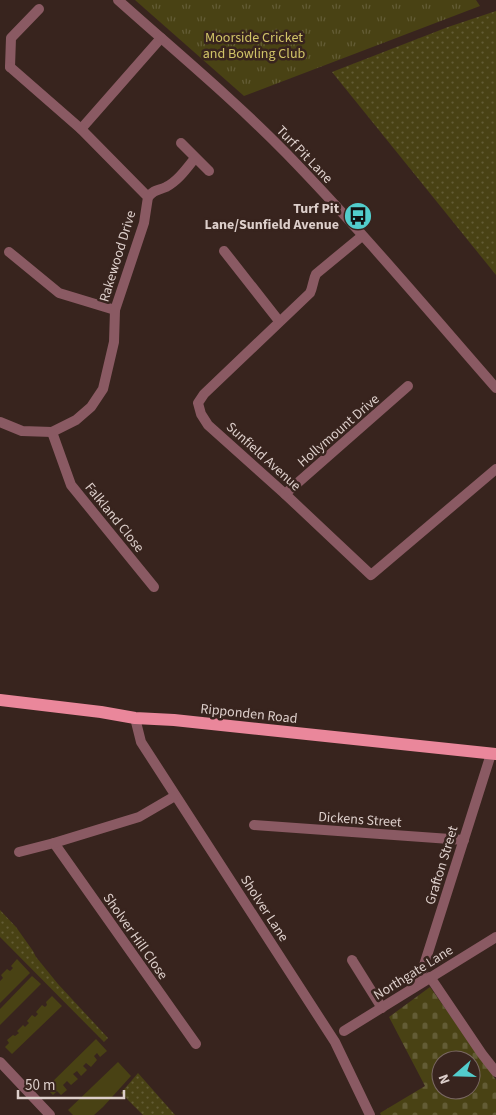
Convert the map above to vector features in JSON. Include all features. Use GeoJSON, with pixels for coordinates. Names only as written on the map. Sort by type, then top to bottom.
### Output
{"type":"FeatureCollection","features":[{"type":"Feature","properties":{"kind":"main road","name":"Ripponden Road"},"geometry":{"type":"LineString","coordinates":[[0,700],[135,718],[174,720],[493,754]]}},
{"type":"Feature","properties":{"kind":"street","name":"Turf Pit Lane"},"geometry":{"type":"LineString","coordinates":[[118,0],[237,106],[286,153],[496,388]]}},
{"type":"Feature","properties":{"kind":"street"},"geometry":{"type":"LineString","coordinates":[[0,73],[10,67],[11,38],[39,9]]}},
{"type":"Feature","properties":{"kind":"street"},"geometry":{"type":"LineString","coordinates":[[81,129],[161,38]]}},
{"type":"Feature","properties":{"kind":"street","name":"Rakewood Drive"},"geometry":{"type":"LineString","coordinates":[[0,422],[22,431],[52,432],[76,420],[91,407],[103,389],[114,342],[114,310],[144,223],[148,197],[81,129],[10,67]]}},
{"type":"Feature","properties":{"kind":"street"},"geometry":{"type":"LineString","coordinates":[[181,143],[208,171]]}},
{"type":"Feature","properties":{"kind":"street"},"geometry":{"type":"LineString","coordinates":[[148,197],[153,191],[166,187],[180,176],[195,158]]}},
{"type":"Feature","properties":{"kind":"street","name":"Sunfield Avenue"},"geometry":{"type":"LineString","coordinates":[[362,236],[316,274],[310,293],[204,394],[198,403],[201,414],[208,425],[371,575],[496,469]]}},
{"type":"Feature","properties":{"kind":"street"},"geometry":{"type":"LineString","coordinates":[[224,251],[279,322]]}},
{"type":"Feature","properties":{"kind":"street"},"geometry":{"type":"LineString","coordinates":[[9,252],[59,293],[114,310]]}},
{"type":"Feature","properties":{"kind":"street","name":"Hollymount Drive"},"geometry":{"type":"LineString","coordinates":[[285,494],[408,386]]}},
{"type":"Feature","properties":{"kind":"street","name":"Falkland Close"},"geometry":{"type":"LineString","coordinates":[[52,432],[71,485],[154,587]]}},
{"type":"Feature","properties":{"kind":"street","name":"Sholver Lane"},"geometry":{"type":"LineString","coordinates":[[135,718],[141,742],[335,1042],[370,1115]]}},
{"type":"Feature","properties":{"kind":"street","name":"Grafton Street"},"geometry":{"type":"LineString","coordinates":[[418,984],[493,754]]}},
{"type":"Feature","properties":{"kind":"street"},"geometry":{"type":"LineString","coordinates":[[19,852],[139,817],[175,796]]}},
{"type":"Feature","properties":{"kind":"street","name":"Dickens Street"},"geometry":{"type":"LineString","coordinates":[[254,825],[464,840]]}},
{"type":"Feature","properties":{"kind":"street","name":"Sholver Hill Close"},"geometry":{"type":"LineString","coordinates":[[54,843],[196,1044]]}},
{"type":"Feature","properties":{"kind":"street","name":"Northgate Lane"},"geometry":{"type":"LineString","coordinates":[[344,1031],[496,936]]}},
{"type":"Feature","properties":{"kind":"street"},"geometry":{"type":"LineString","coordinates":[[352,960],[382,1008]]}},
{"type":"Feature","properties":{"kind":"street"},"geometry":{"type":"LineString","coordinates":[[430,977],[496,1072]]}},
{"type":"Feature","properties":{"kind":"street"},"geometry":{"type":"LineString","coordinates":[[0,1062],[50,1115]]}},
{"type":"Feature","properties":{"kind":"green space","name":"Moorside Cricket and Bowling Club"},"geometry":{"type":"Polygon","coordinates":[[[135,0],[476,0],[480,6],[244,96],[135,0]]]}},
{"type":"Feature","properties":{"kind":"green space"},"geometry":{"type":"Polygon","coordinates":[[[496,11],[496,275],[332,72],[448,27],[496,11]]]}},
{"type":"Feature","properties":{"kind":"green space"},"geometry":{"type":"Polygon","coordinates":[[[0,910],[16,927],[36,957],[58,984],[108,1038],[104,1042],[0,937],[0,910]]]}},
{"type":"Feature","properties":{"kind":"green space"},"geometry":{"type":"Polygon","coordinates":[[[17,959],[30,973],[0,1003],[0,981],[3,978],[1,975],[7,969],[10,971],[13,968],[11,966],[17,959]]]}},
{"type":"Feature","properties":{"kind":"green space"},"geometry":{"type":"Polygon","coordinates":[[[32,976],[41,984],[0,1025],[0,1009],[32,976]]]}},
{"type":"Feature","properties":{"kind":"green space"},"geometry":{"type":"Polygon","coordinates":[[[430,987],[475,1050],[431,1050],[431,1100],[481,1100],[481,1059],[496,1080],[496,1115],[381,1115],[380,1113],[425,1086],[389,1017],[430,987]]]}},
{"type":"Feature","properties":{"kind":"green space"},"geometry":{"type":"Polygon","coordinates":[[[52,996],[62,1006],[12,1054],[5,1047],[9,1043],[7,1040],[19,1033],[17,1031],[23,1025],[25,1027],[29,1023],[27,1021],[32,1015],[35,1017],[38,1014],[36,1012],[42,1005],[45,1007],[47,1005],[46,1002],[52,996]]]}},
{"type":"Feature","properties":{"kind":"green space"},"geometry":{"type":"Polygon","coordinates":[[[96,1039],[107,1051],[100,1057],[97,1053],[94,1056],[97,1060],[91,1067],[86,1063],[83,1066],[87,1070],[81,1076],[77,1071],[73,1074],[78,1079],[71,1085],[67,1081],[63,1085],[67,1090],[61,1095],[57,1091],[53,1095],[46,1088],[96,1039]]]}},
{"type":"Feature","properties":{"kind":"green space"},"geometry":{"type":"Polygon","coordinates":[[[118,1062],[131,1076],[94,1115],[73,1115],[68,1110],[118,1062]]]}},
{"type":"Feature","properties":{"kind":"green space"},"geometry":{"type":"Polygon","coordinates":[[[138,1073],[175,1115],[143,1115],[121,1093],[138,1073]]]}},
{"type":"Feature","properties":{"kind":"place","name":"Turf Pit Lane/Sunfield Avenue"},"geometry":{"type":"Point","coordinates":[358,216]}}]}
